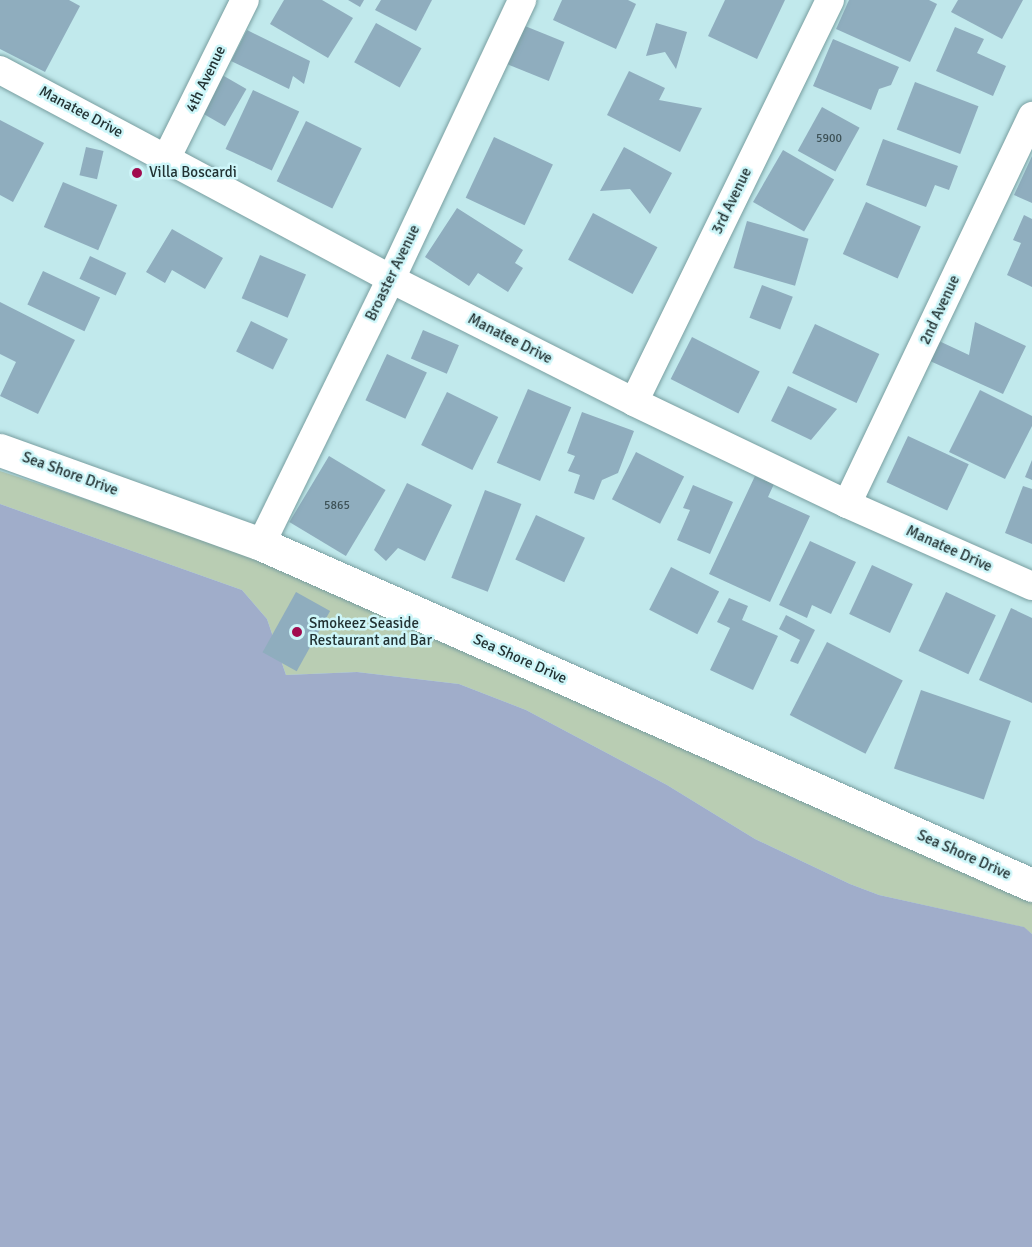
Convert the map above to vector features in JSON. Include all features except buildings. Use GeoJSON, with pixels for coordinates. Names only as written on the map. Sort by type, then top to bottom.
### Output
{"type":"FeatureCollection","features":[{"type":"Feature","properties":{"kind":"street","name":"4th Avenue"},"geometry":{"type":"LineString","coordinates":[[167,157],[245,0]]}},
{"type":"Feature","properties":{"kind":"street","name":"Broaster Avenue"},"geometry":{"type":"LineString","coordinates":[[261,544],[391,279],[522,0]]}},
{"type":"Feature","properties":{"kind":"street","name":"3rd Avenue"},"geometry":{"type":"LineString","coordinates":[[634,402],[830,0]]}},
{"type":"Feature","properties":{"kind":"street","name":"Manatee Drive"},"geometry":{"type":"LineString","coordinates":[[0,70],[167,157],[391,279],[634,402],[847,504],[1032,586]]}},
{"type":"Feature","properties":{"kind":"street","name":"2nd Avenue"},"geometry":{"type":"LineString","coordinates":[[847,504],[1032,116]]}},
{"type":"Feature","properties":{"kind":"street","name":"Sea Shore Drive"},"geometry":{"type":"LineString","coordinates":[[0,450],[261,544],[1032,885]]}},
{"type":"Feature","properties":{"kind":"green space"},"geometry":{"type":"Polygon","coordinates":[[[0,471],[258,556],[1032,899],[1032,934],[1023,927],[879,895],[850,884],[755,839],[667,785],[526,710],[459,684],[357,672],[286,675],[267,619],[242,590],[0,504],[0,471]]]}},
{"type":"Feature","properties":{"kind":"water"},"geometry":{"type":"Polygon","coordinates":[[[0,504],[242,590],[267,619],[286,675],[357,672],[459,684],[526,710],[667,785],[755,839],[850,884],[879,895],[1024,927],[1032,934],[1032,1247],[0,1247],[0,504]]]}},
{"type":"Feature","properties":{"kind":"place","name":"Villa Boscardi"},"geometry":{"type":"Point","coordinates":[137,173]}},
{"type":"Feature","properties":{"kind":"place","name":"Smokeez Seaside Restaurant and Bar"},"geometry":{"type":"Point","coordinates":[297,632]}}]}
